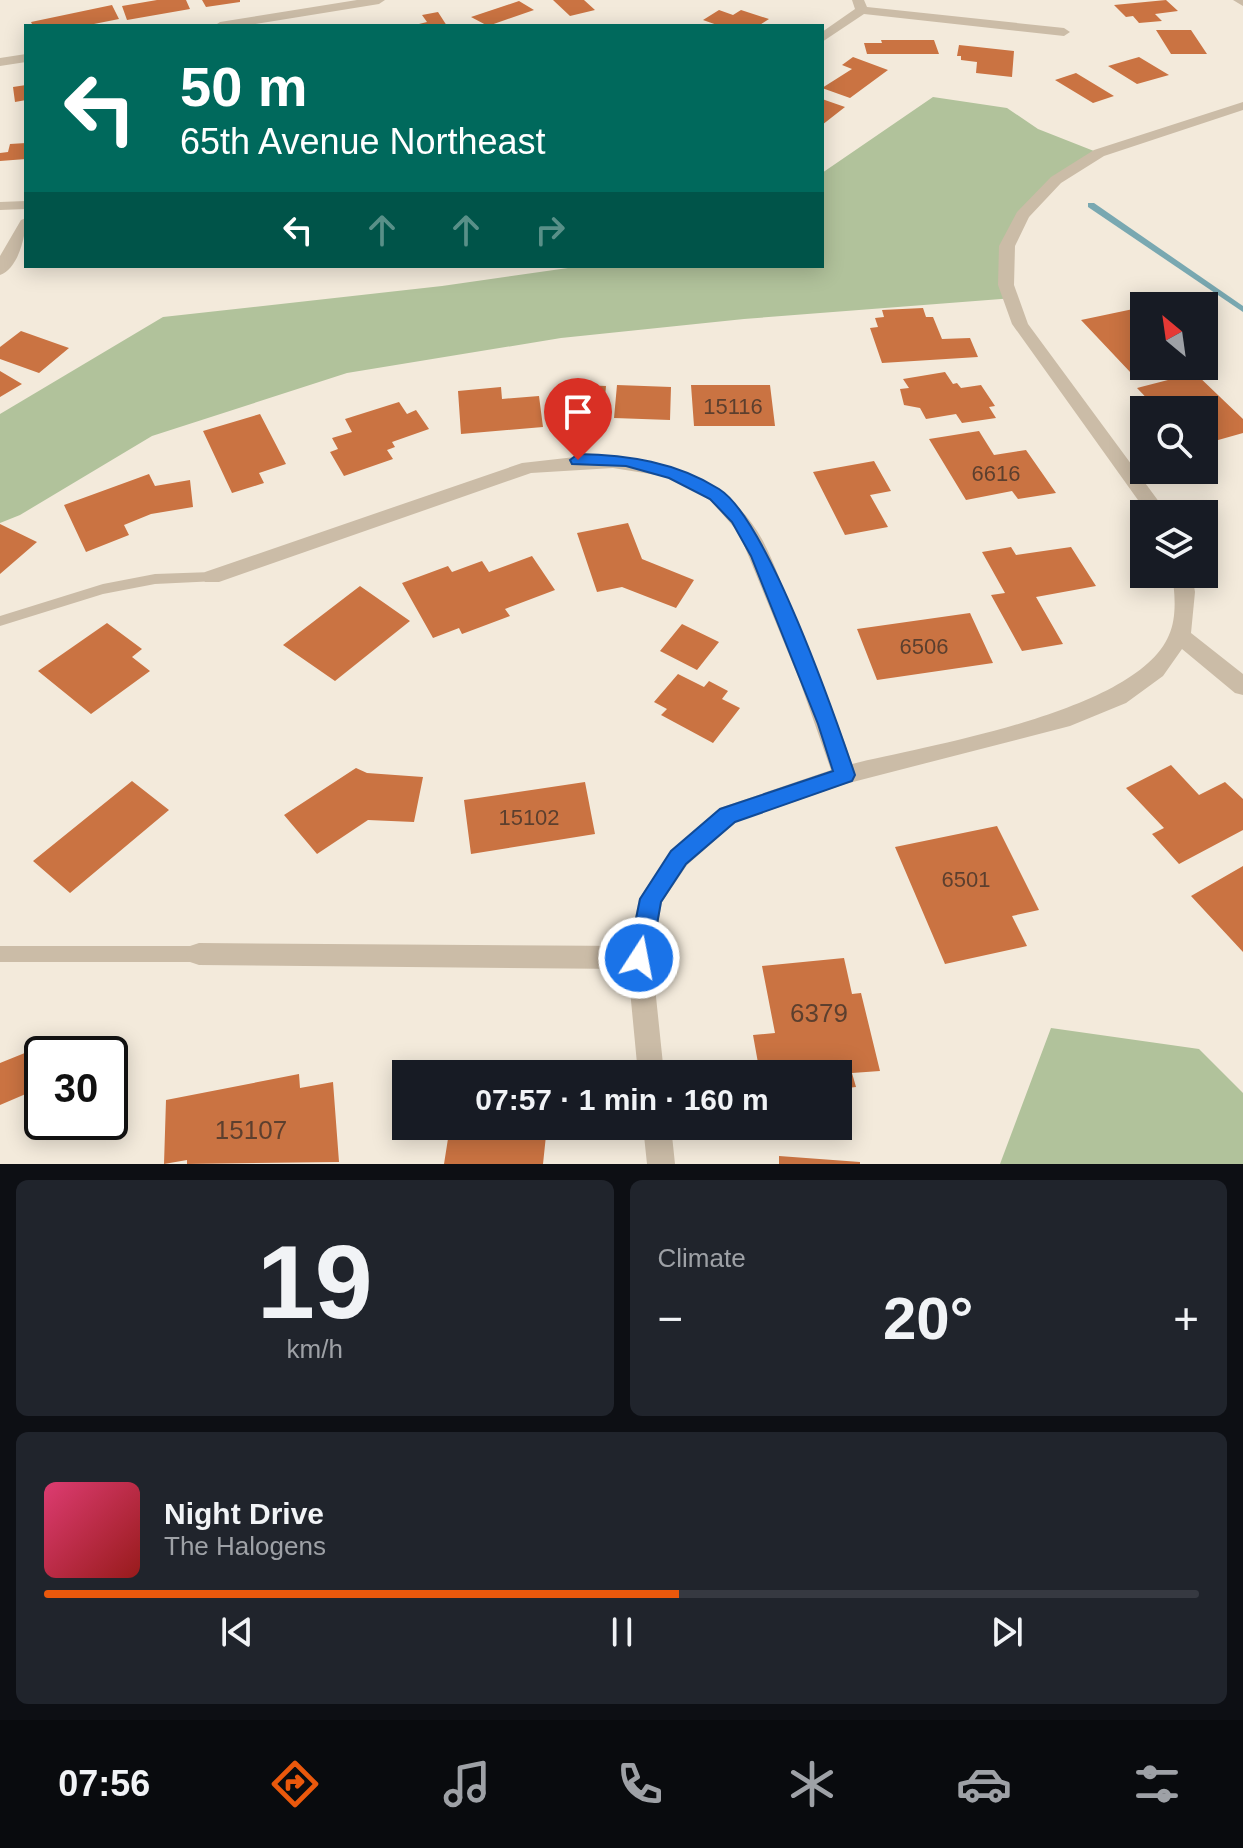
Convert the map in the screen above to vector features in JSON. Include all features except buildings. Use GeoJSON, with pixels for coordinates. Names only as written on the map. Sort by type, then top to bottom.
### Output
{"type":"FeatureCollection","features":[{"type":"Feature","properties":{"kind":"street"},"geometry":{"type":"LineString","coordinates":[[232,24],[379,0]]}},
{"type":"Feature","properties":{"kind":"street"},"geometry":{"type":"LineString","coordinates":[[824,36],[860,5],[1064,32]]}},
{"type":"Feature","properties":{"kind":"street"},"geometry":{"type":"LineString","coordinates":[[0,62],[24,58]]}},
{"type":"Feature","properties":{"kind":"street"},"geometry":{"type":"LineString","coordinates":[[1148,500],[1020,324],[1006,285],[1007,246],[1022,215],[1047,189],[1099,153],[1243,106]]}},
{"type":"Feature","properties":{"kind":"street"},"geometry":{"type":"LineString","coordinates":[[0,206],[24,205]]}},
{"type":"Feature","properties":{"kind":"street"},"geometry":{"type":"LineString","coordinates":[[0,270],[24,227]]}},
{"type":"Feature","properties":{"kind":"street"},"geometry":{"type":"LineString","coordinates":[[212,577],[529,467],[578,460],[626,461],[675,474],[716,494],[739,519],[760,556],[828,724],[844,775]]}},
{"type":"Feature","properties":{"kind":"street"},"geometry":{"type":"LineString","coordinates":[[650,1060],[639,958],[651,899],[679,858],[728,815],[844,775],[1062,720],[1118,697],[1156,670],[1180,636],[1184,588]]}},
{"type":"Feature","properties":{"kind":"street"},"geometry":{"type":"LineString","coordinates":[[1180,636],[1243,687]]}},
{"type":"Feature","properties":{"kind":"street"},"geometry":{"type":"LineString","coordinates":[[199,954],[639,958]]}},
{"type":"Feature","properties":{"kind":"street"},"geometry":{"type":"LineString","coordinates":[[658,1140],[661,1164]]}},
{"type":"Feature","properties":{"kind":"lane"},"geometry":{"type":"LineString","coordinates":[[0,621],[103,589],[155,579],[212,577]]}},
{"type":"Feature","properties":{"kind":"lane"},"geometry":{"type":"LineString","coordinates":[[0,954],[199,954]]}},
{"type":"Feature","properties":{"kind":"green space"},"geometry":{"type":"Polygon","coordinates":[[[933,97],[1007,108],[1038,129],[1099,153],[1056,180],[1007,246],[1014,298],[744,319],[561,338],[347,373],[152,436],[20,515],[0,523],[0,414],[163,317],[442,286],[568,268],[824,268],[824,172],[933,97]]]}},
{"type":"Feature","properties":{"kind":"green space"},"geometry":{"type":"Polygon","coordinates":[[[1051,1028],[1199,1049],[1243,1093],[1243,1164],[1000,1164],[1051,1028]]]}},
{"type":"Feature","properties":{"kind":"waterway"},"geometry":{"type":"LineString","coordinates":[[1091,205],[1243,310]]}},
{"type":"Feature","properties":{"kind":"route"},"geometry":{"type":"LineString","coordinates":[[578,460],[626,461],[675,474],[716,494],[739,519],[760,556],[828,724],[844,775],[728,815],[679,858],[651,899],[639,958]]}}]}
